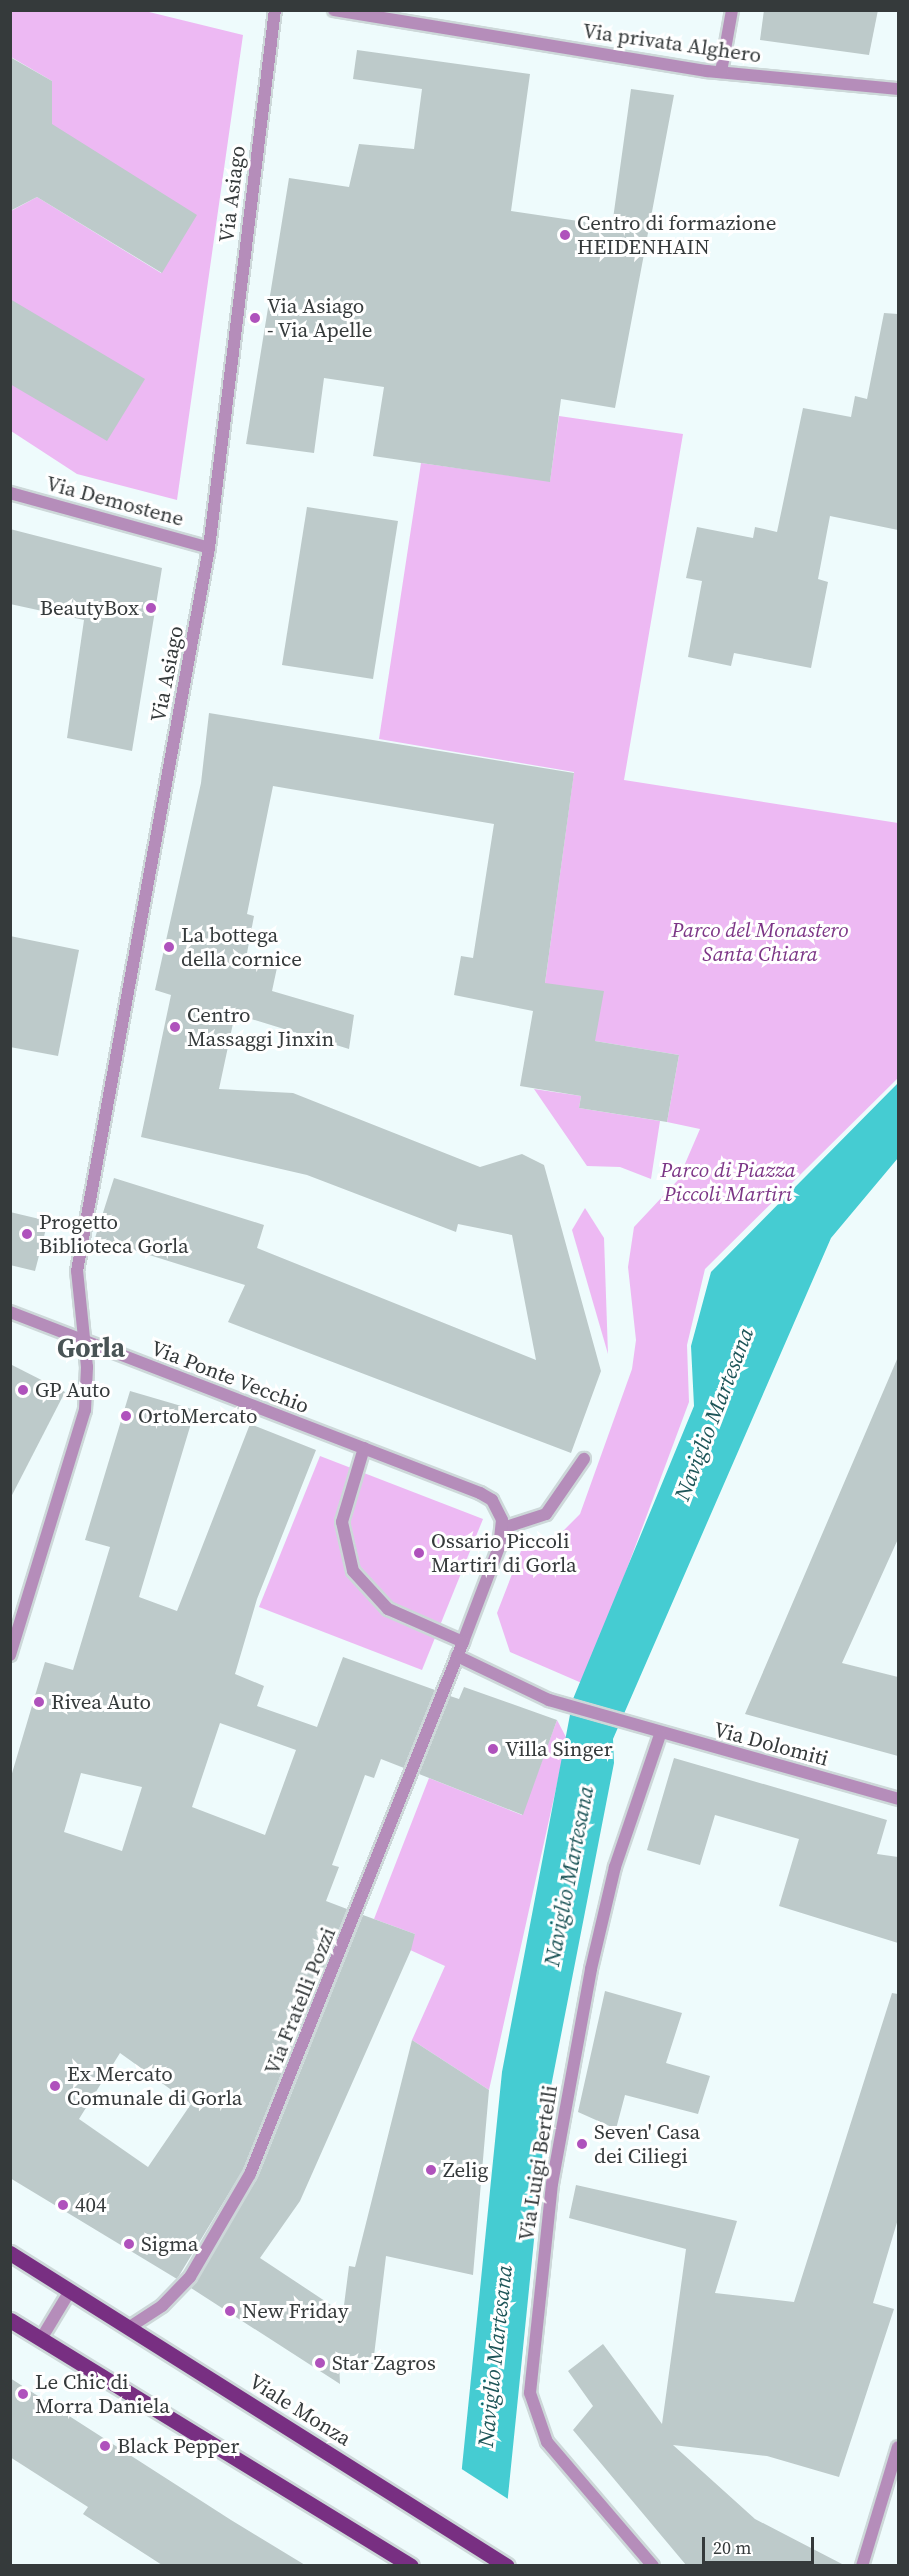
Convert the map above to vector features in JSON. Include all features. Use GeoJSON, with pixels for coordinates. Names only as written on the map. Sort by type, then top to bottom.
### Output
{"type":"FeatureCollection","features":[{"type":"Feature","properties":{"kind":"main road","name":"Viale Monza"},"geometry":{"type":"LineString","coordinates":[[10,2253],[507,2565]]}},
{"type":"Feature","properties":{"kind":"main road"},"geometry":{"type":"LineString","coordinates":[[10,2320],[411,2565]]}},
{"type":"Feature","properties":{"kind":"street","name":"Via Asiago"},"geometry":{"type":"LineString","coordinates":[[10,1655],[83,1418],[83,1340],[76,1288],[79,1256],[209,548],[274,10]]}},
{"type":"Feature","properties":{"kind":"street","name":"Via privata Alghero"},"geometry":{"type":"LineString","coordinates":[[334,10],[721,72],[898,88]]}},
{"type":"Feature","properties":{"kind":"street"},"geometry":{"type":"LineString","coordinates":[[721,72],[732,10]]}},
{"type":"Feature","properties":{"kind":"street","name":"Via Demostene"},"geometry":{"type":"LineString","coordinates":[[10,493],[209,548]]}},
{"type":"Feature","properties":{"kind":"street","name":"Via Ponte Vecchio"},"geometry":{"type":"LineString","coordinates":[[10,1312],[487,1496],[501,1513],[503,1528]]}},
{"type":"Feature","properties":{"kind":"street"},"geometry":{"type":"LineString","coordinates":[[363,1448],[342,1522],[353,1571],[388,1609],[463,1642]]}},
{"type":"Feature","properties":{"kind":"street"},"geometry":{"type":"LineString","coordinates":[[503,1528],[546,1514],[584,1459]]}},
{"type":"Feature","properties":{"kind":"street","name":"Via Fratelli Pozzi"},"geometry":{"type":"LineString","coordinates":[[130,2327],[181,2288],[245,2185],[463,1642],[503,1528]]}},
{"type":"Feature","properties":{"kind":"street","name":"Via Dolomiti"},"geometry":{"type":"LineString","coordinates":[[457,1656],[560,1703],[660,1735],[898,1799]]}},
{"type":"Feature","properties":{"kind":"street","name":"Via Luigi Bertelli"},"geometry":{"type":"LineString","coordinates":[[653,2565],[547,2442],[530,2393],[552,2184],[591,1969],[615,1867],[660,1735]]}},
{"type":"Feature","properties":{"kind":"street"},"geometry":{"type":"LineString","coordinates":[[41,2339],[70,2291]]}},
{"type":"Feature","properties":{"kind":"street"},"geometry":{"type":"LineString","coordinates":[[862,2565],[898,2446]]}},
{"type":"Feature","properties":{"kind":"green space"},"geometry":{"type":"Polygon","coordinates":[[[11,11],[145,11],[243,35],[177,500],[77,474],[11,431],[11,211],[37,197],[161,273],[196,215],[45,152],[52,81],[11,57],[11,11]]]}},
{"type":"Feature","properties":{"kind":"green space"},"geometry":{"type":"Polygon","coordinates":[[[559,416],[683,434],[624,780],[898,823],[898,1078],[705,1269],[687,1345],[689,1402],[584,1684],[510,1652],[497,1613],[521,1551],[555,1539],[580,1514],[632,1369],[636,1340],[628,1267],[634,1227],[678,1180],[700,1129],[667,1122],[679,1055],[595,1041],[545,983],[574,772],[379,739],[421,463],[550,481],[559,416]]]}},
{"type":"Feature","properties":{"kind":"green space"},"geometry":{"type":"Polygon","coordinates":[[[534,1089],[581,1096],[579,1108],[660,1121],[651,1179],[620,1167],[587,1166],[534,1089]]]}},
{"type":"Feature","properties":{"kind":"green space"},"geometry":{"type":"Polygon","coordinates":[[[585,1208],[604,1238],[608,1354],[572,1230],[585,1208]]]}},
{"type":"Feature","properties":{"kind":"green space"},"geometry":{"type":"Polygon","coordinates":[[[320,1456],[483,1519],[422,1670],[259,1607],[320,1456]]]}},
{"type":"Feature","properties":{"kind":"green space"},"geometry":{"type":"Polygon","coordinates":[[[557,1720],[567,1739],[489,2090],[412,2040],[445,1966],[408,1949],[415,1934],[374,1919],[429,1778],[522,1815],[557,1720]]]}},
{"type":"Feature","properties":{"kind":"water","name":"Naviglio Martesana"},"geometry":{"type":"Polygon","coordinates":[[[898,1083],[898,1158],[831,1238],[613,1739],[614,1763],[548,2102],[501,2565],[452,2566],[502,2072],[573,1699],[694,1406],[691,1346],[711,1272],[898,1083]]]}},
{"type":"Feature","properties":{"kind":"pier"},"geometry":{"type":"Polygon","coordinates":[[[457,2466],[511,2501],[504,2566],[449,2566],[457,2466]]]}},
{"type":"Feature","properties":{"kind":"building"},"geometry":{"type":"Polygon","coordinates":[[[764,10],[878,10],[869,55],[760,40],[764,10]]]}},
{"type":"Feature","properties":{"kind":"building"},"geometry":{"type":"Polygon","coordinates":[[[357,50],[530,74],[511,211],[612,226],[631,89],[674,95],[615,408],[561,399],[550,482],[373,456],[384,387],[324,378],[314,453],[246,444],[289,178],[349,187],[359,144],[414,149],[422,89],[353,79],[357,50]]]}},
{"type":"Feature","properties":{"kind":"building"},"geometry":{"type":"Polygon","coordinates":[[[10,57],[52,81],[52,124],[197,215],[162,273],[37,197],[10,211],[10,57]]]}},
{"type":"Feature","properties":{"kind":"building"},"geometry":{"type":"Polygon","coordinates":[[[10,299],[145,379],[107,441],[10,384],[10,299]]]}},
{"type":"Feature","properties":{"kind":"building"},"geometry":{"type":"Polygon","coordinates":[[[884,313],[898,314],[898,530],[830,516],[818,579],[828,582],[811,668],[734,653],[731,666],[688,657],[702,581],[686,578],[697,527],[753,538],[755,527],[777,532],[803,408],[851,417],[855,396],[867,399],[884,313]]]}},
{"type":"Feature","properties":{"kind":"building"},"geometry":{"type":"Polygon","coordinates":[[[307,507],[398,521],[373,679],[282,665],[307,507]]]}},
{"type":"Feature","properties":{"kind":"building"},"geometry":{"type":"Polygon","coordinates":[[[10,529],[162,568],[132,751],[67,738],[84,620],[10,604],[10,529]]]}},
{"type":"Feature","properties":{"kind":"building"},"geometry":{"type":"Polygon","coordinates":[[[209,713],[574,773],[545,983],[604,991],[595,1041],[679,1055],[667,1122],[579,1108],[581,1096],[520,1086],[533,1011],[454,995],[461,956],[473,958],[494,824],[273,786],[247,914],[254,916],[247,953],[278,963],[272,991],[354,1015],[349,1049],[235,1014],[219,1089],[293,1093],[480,1167],[522,1154],[544,1165],[601,1371],[571,1453],[228,1322],[245,1285],[95,1238],[114,1178],[264,1225],[257,1248],[536,1360],[512,1235],[458,1224],[456,1232],[307,1175],[141,1137],[171,995],[155,990],[201,783],[209,713]]]}},
{"type":"Feature","properties":{"kind":"building"},"geometry":{"type":"Polygon","coordinates":[[[10,936],[79,950],[58,1056],[10,1047],[10,936]]]}},
{"type":"Feature","properties":{"kind":"building","name":"Progetto Biblioteca Gorla"},"geometry":{"type":"Polygon","coordinates":[[[10,1212],[48,1221],[35,1271],[10,1265],[10,1212]]]}},
{"type":"Feature","properties":{"kind":"building"},"geometry":{"type":"Polygon","coordinates":[[[898,1357],[898,1539],[842,1663],[898,1677],[898,1756],[745,1714],[898,1357]]]}},
{"type":"Feature","properties":{"kind":"building"},"geometry":{"type":"Polygon","coordinates":[[[10,1364],[65,1392],[10,1499],[10,1364]]]}},
{"type":"Feature","properties":{"kind":"building"},"geometry":{"type":"Polygon","coordinates":[[[130,1391],[195,1410],[139,1597],[177,1611],[250,1424],[316,1450],[257,1599],[235,1674],[264,1686],[257,1706],[317,1727],[343,1657],[435,1690],[404,1768],[381,1759],[374,1778],[365,1775],[332,1865],[339,1867],[326,1901],[347,1909],[243,2170],[177,2279],[10,2178],[10,1780],[45,1662],[73,1670],[110,1547],[85,1540],[130,1391]],[[220,1723],[192,1807],[265,1835],[296,1750],[220,1723]],[[81,1773],[64,1832],[122,1851],[142,1787],[81,1773]],[[120,2053],[79,2119],[148,2167],[191,2104],[120,2053]]]}},
{"type":"Feature","properties":{"kind":"building","name":"Villa Singer"},"geometry":{"type":"Polygon","coordinates":[[[464,1687],[557,1720],[523,1815],[419,1774],[450,1696],[459,1699],[464,1687]]]}},
{"type":"Feature","properties":{"kind":"building"},"geometry":{"type":"Polygon","coordinates":[[[674,1758],[887,1820],[877,1854],[898,1857],[898,1943],[779,1906],[799,1839],[715,1815],[700,1865],[647,1850],[674,1758]]]}},
{"type":"Feature","properties":{"kind":"building"},"geometry":{"type":"Polygon","coordinates":[[[363,1915],[415,1934],[411,1950],[300,2201],[260,2258],[343,2313],[349,2266],[355,2267],[412,2040],[489,2090],[473,2275],[386,2256],[373,2364],[339,2359],[340,2384],[191,2288],[258,2177],[363,1915]]]}},
{"type":"Feature","properties":{"kind":"building"},"geometry":{"type":"Polygon","coordinates":[[[605,1991],[682,2013],[666,2063],[710,2076],[698,2114],[625,2095],[616,2129],[578,2112],[605,1991]]]}},
{"type":"Feature","properties":{"kind":"building"},"geometry":{"type":"Polygon","coordinates":[[[892,1993],[898,1994],[898,2219],[873,2303],[894,2309],[839,2477],[767,2456],[673,2445],[755,2519],[844,2565],[686,2565],[573,2430],[593,2406],[568,2371],[603,2344],[662,2424],[686,2249],[569,2218],[576,2185],[737,2221],[715,2293],[794,2302],[892,1993]]]}},
{"type":"Feature","properties":{"kind":"building"},"geometry":{"type":"Polygon","coordinates":[[[10,2378],[305,2565],[162,2565],[83,2514],[88,2507],[10,2457],[10,2378]]]}},
{"type":"Feature","properties":{"kind":"place","name":"Centro di formazione HEIDENHAIN"},"geometry":{"type":"Point","coordinates":[565,235]}},
{"type":"Feature","properties":{"kind":"place","name":"Via Asiago - Via Apelle"},"geometry":{"type":"Point","coordinates":[255,318]}},
{"type":"Feature","properties":{"kind":"place","name":"BeautyBox"},"geometry":{"type":"Point","coordinates":[151,608]}},
{"type":"Feature","properties":{"kind":"place","name":"La bottega della cornice"},"geometry":{"type":"Point","coordinates":[169,947]}},
{"type":"Feature","properties":{"kind":"place","name":"Centro Massaggi Jinxin"},"geometry":{"type":"Point","coordinates":[175,1027]}},
{"type":"Feature","properties":{"kind":"place","name":"Progetto Biblioteca Gorla"},"geometry":{"type":"Point","coordinates":[27,1234]}},
{"type":"Feature","properties":{"kind":"place","name":"GP Auto"},"geometry":{"type":"Point","coordinates":[23,1390]}},
{"type":"Feature","properties":{"kind":"place","name":"OrtoMercato"},"geometry":{"type":"Point","coordinates":[126,1416]}},
{"type":"Feature","properties":{"kind":"place","name":"Ossario Piccoli Martiri di Gorla"},"geometry":{"type":"Point","coordinates":[419,1553]}},
{"type":"Feature","properties":{"kind":"place","name":"Rivea Auto"},"geometry":{"type":"Point","coordinates":[39,1702]}},
{"type":"Feature","properties":{"kind":"place","name":"Villa Singer"},"geometry":{"type":"Point","coordinates":[493,1749]}},
{"type":"Feature","properties":{"kind":"place","name":"Ex Mercato Comunale di Gorla"},"geometry":{"type":"Point","coordinates":[55,2086]}},
{"type":"Feature","properties":{"kind":"place","name":"Seven' Casa dei Ciliegi"},"geometry":{"type":"Point","coordinates":[582,2144]}},
{"type":"Feature","properties":{"kind":"place","name":"Zelig"},"geometry":{"type":"Point","coordinates":[431,2170]}},
{"type":"Feature","properties":{"kind":"place","name":"404"},"geometry":{"type":"Point","coordinates":[63,2205]}},
{"type":"Feature","properties":{"kind":"place","name":"Sigma"},"geometry":{"type":"Point","coordinates":[129,2244]}},
{"type":"Feature","properties":{"kind":"place","name":"New Friday"},"geometry":{"type":"Point","coordinates":[230,2311]}},
{"type":"Feature","properties":{"kind":"place","name":"Star Zagros"},"geometry":{"type":"Point","coordinates":[320,2363]}},
{"type":"Feature","properties":{"kind":"place","name":"Le Chic di Morra Daniela"},"geometry":{"type":"Point","coordinates":[23,2394]}},
{"type":"Feature","properties":{"kind":"place","name":"Black Pepper"},"geometry":{"type":"Point","coordinates":[105,2446]}},
{"type":"Feature","properties":{"kind":"district","name":"Gorla"},"geometry":{"type":"Point","coordinates":[91,1348]}},
{"type":"Feature","properties":{"kind":"park label","name":"Parco del Monastero Santa Chiara"},"geometry":{"type":"Point","coordinates":[760,942]}},
{"type":"Feature","properties":{"kind":"park label","name":"Parco di Piazza Piccoli Martiri"},"geometry":{"type":"Point","coordinates":[728,1182]}}]}
